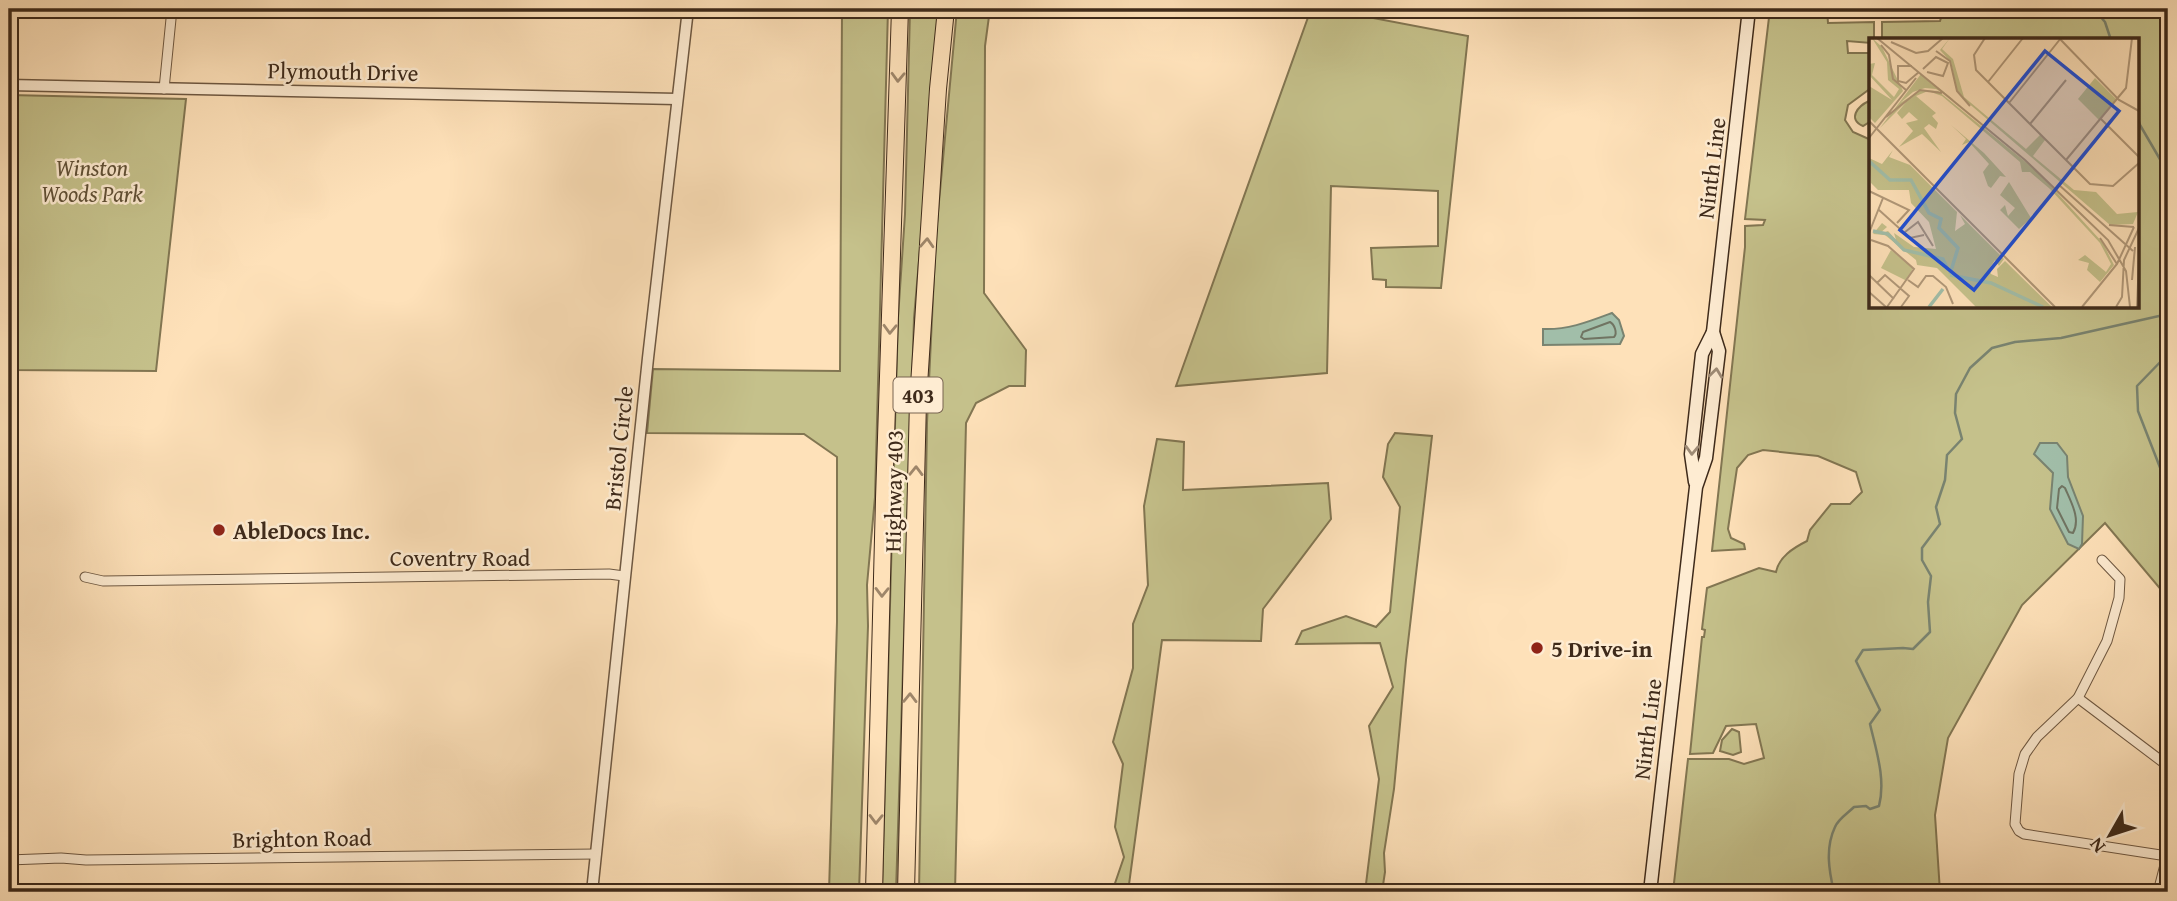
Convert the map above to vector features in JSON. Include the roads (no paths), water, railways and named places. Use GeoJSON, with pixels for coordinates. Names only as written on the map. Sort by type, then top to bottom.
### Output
{"type":"FeatureCollection","features":[{"type":"Feature","properties":{"kind":"highway","name":"Highway 403"},"geometry":{"type":"LineString","coordinates":[[874,892],[900,9]]}},
{"type":"Feature","properties":{"kind":"highway","name":"Highway 403"},"geometry":{"type":"LineString","coordinates":[[906,892],[918,401],[935,129],[946,9]]}},
{"type":"Feature","properties":{"kind":"main road","name":"Ninth Line"},"geometry":{"type":"LineString","coordinates":[[1650,892],[1696,487],[1706,458],[1719,351],[1713,332],[1749,9]]}},
{"type":"Feature","properties":{"kind":"street"},"geometry":{"type":"LineString","coordinates":[[164,89],[172,9]]}},
{"type":"Feature","properties":{"kind":"street","name":"Bristol Circle"},"geometry":{"type":"LineString","coordinates":[[592,892],[624,576],[688,9]]}},
{"type":"Feature","properties":{"kind":"street","name":"Plymouth Drive"},"geometry":{"type":"LineString","coordinates":[[9,85],[677,99]]}},
{"type":"Feature","properties":{"kind":"street"},"geometry":{"type":"LineString","coordinates":[[2102,560],[2119,579],[2119,598],[2107,642],[2078,698],[2037,737],[2025,754],[2019,774],[2015,824],[2024,834],[2168,855],[2158,892]]}},
{"type":"Feature","properties":{"kind":"street","name":"Coventry Road"},"geometry":{"type":"LineString","coordinates":[[86,576],[103,581],[448,575],[624,576]]}},
{"type":"Feature","properties":{"kind":"street"},"geometry":{"type":"LineString","coordinates":[[2078,698],[2168,766]]}},
{"type":"Feature","properties":{"kind":"street","name":"Brighton Road"},"geometry":{"type":"LineString","coordinates":[[9,860],[596,854]]}},
{"type":"Feature","properties":{"kind":"water"},"geometry":{"type":"Polygon","coordinates":[[[1612,313],[1619,320],[1624,336],[1620,344],[1543,345],[1543,329],[1569,327],[1612,313]]]}},
{"type":"Feature","properties":{"kind":"water"},"geometry":{"type":"Polygon","coordinates":[[[2040,443],[2057,443],[2067,456],[2068,477],[2083,516],[2082,544],[2079,549],[2068,544],[2050,509],[2053,473],[2034,454],[2040,443]]]}},
{"type":"Feature","properties":{"kind":"waterway"},"geometry":{"type":"LineString","coordinates":[[2094,9],[2105,22],[2110,38]]}},
{"type":"Feature","properties":{"kind":"waterway"},"geometry":{"type":"LineString","coordinates":[[2138,119],[2168,173]]}},
{"type":"Feature","properties":{"kind":"waterway"},"geometry":{"type":"LineString","coordinates":[[1834,892],[1829,851],[1835,827],[1854,807],[1866,806],[1870,809],[1879,806],[1881,796],[1879,765],[1870,724],[1880,710],[1856,661],[1863,650],[1913,649],[1930,632],[1928,602],[1931,576],[1922,560],[1922,548],[1940,524],[1936,507],[1945,480],[1947,455],[1962,439],[1955,413],[1956,394],[1970,368],[1992,348],[2015,342],[2061,338],[2168,314]]}},
{"type":"Feature","properties":{"kind":"waterway"},"geometry":{"type":"LineString","coordinates":[[2168,354],[2137,386],[2138,411],[2168,488]]}},
{"type":"Feature","properties":{"kind":"place","name":"AbleDocs Inc."},"geometry":{"type":"Point","coordinates":[219,530]}},
{"type":"Feature","properties":{"kind":"place","name":"5 Drive-in"},"geometry":{"type":"Point","coordinates":[1537,648]}},
{"type":"Feature","properties":{"kind":"park label","name":"Winston Woods Park"},"geometry":{"type":"Point","coordinates":[92,180]}}]}
